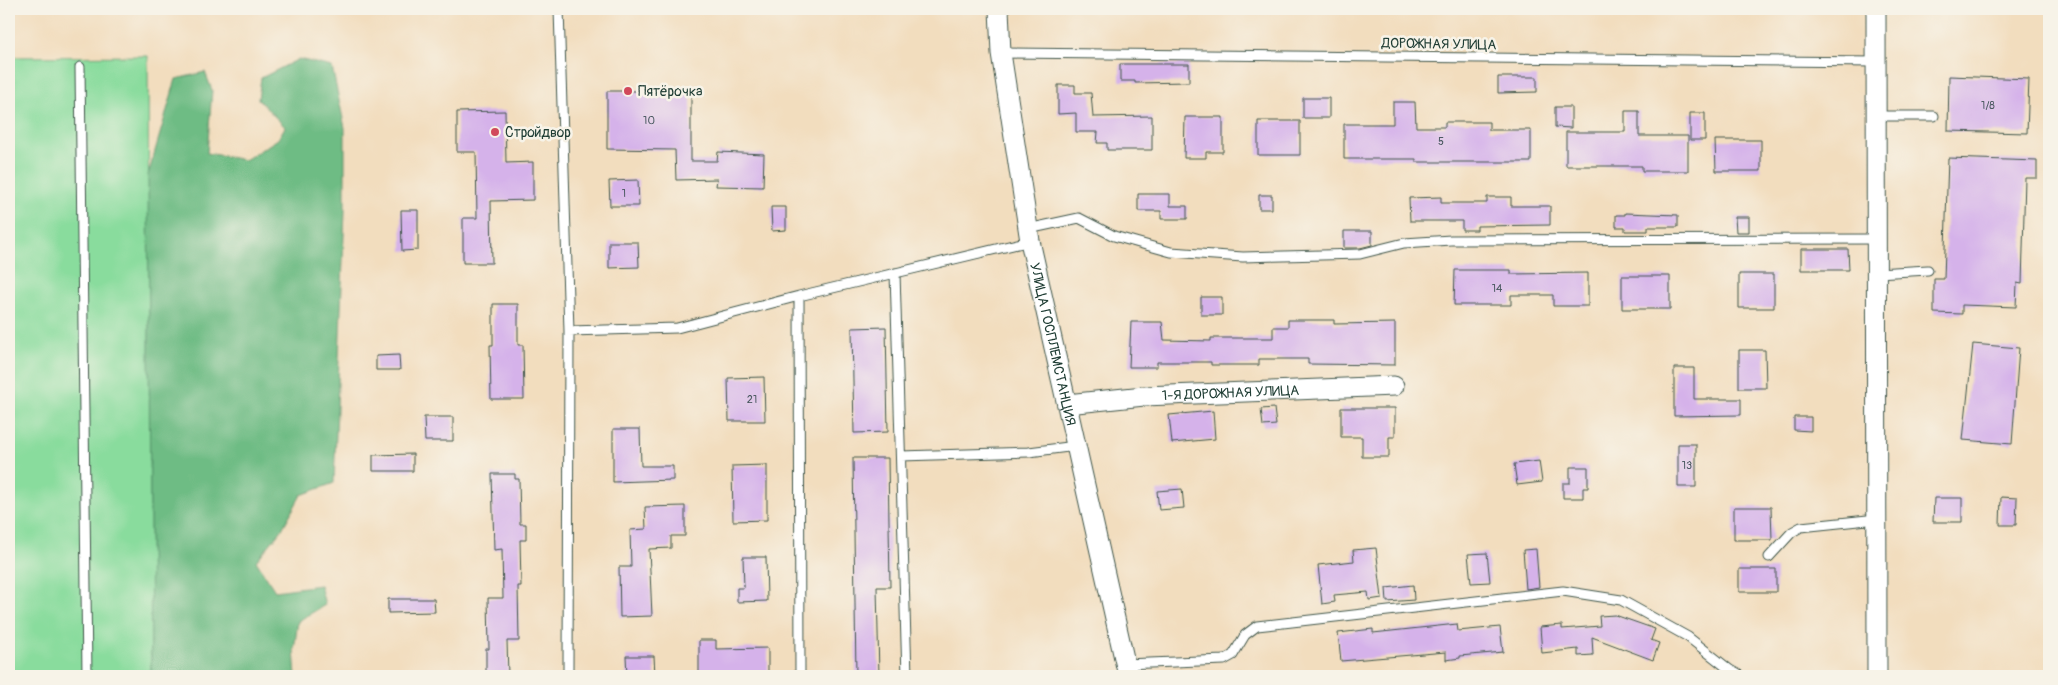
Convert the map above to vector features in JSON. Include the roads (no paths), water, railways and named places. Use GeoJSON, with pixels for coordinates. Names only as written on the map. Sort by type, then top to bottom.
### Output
{"type":"FeatureCollection","features":[{"type":"Feature","properties":{"kind":"street","name":"УЛИЦА ГОСПЛЕМСТАНЦИЯ"},"geometry":{"type":"LineString","coordinates":[[999,9],[1001,53],[1029,235],[1126,670]]}},
{"type":"Feature","properties":{"kind":"street"},"geometry":{"type":"LineString","coordinates":[[1876,9],[1877,676]]}},
{"type":"Feature","properties":{"kind":"street","name":"1-Я ДОРОЖНАЯ УЛИЦА"},"geometry":{"type":"LineString","coordinates":[[1067,404],[1144,396],[1394,386]]}},
{"type":"Feature","properties":{"kind":"lane"},"geometry":{"type":"LineString","coordinates":[[559,9],[568,331],[568,676]]}},
{"type":"Feature","properties":{"kind":"lane","name":"ДОРОЖНАЯ УЛИЦА"},"geometry":{"type":"LineString","coordinates":[[1001,53],[1876,62]]}},
{"type":"Feature","properties":{"kind":"lane"},"geometry":{"type":"LineString","coordinates":[[80,67],[87,676]]}},
{"type":"Feature","properties":{"kind":"lane"},"geometry":{"type":"LineString","coordinates":[[1876,116],[1934,116]]}},
{"type":"Feature","properties":{"kind":"lane"},"geometry":{"type":"LineString","coordinates":[[568,331],[677,328],[895,273],[1029,235],[1079,218],[1114,236],[1171,252],[1243,257],[1360,254],[1404,243],[1450,240],[1877,239]]}},
{"type":"Feature","properties":{"kind":"lane"},"geometry":{"type":"LineString","coordinates":[[1877,273],[1928,270]]}},
{"type":"Feature","properties":{"kind":"lane"},"geometry":{"type":"LineString","coordinates":[[895,273],[907,676]]}},
{"type":"Feature","properties":{"kind":"lane"},"geometry":{"type":"LineString","coordinates":[[799,296],[800,676]]}},
{"type":"Feature","properties":{"kind":"lane"},"geometry":{"type":"LineString","coordinates":[[901,456],[1029,452],[1076,446]]}},
{"type":"Feature","properties":{"kind":"lane"},"geometry":{"type":"LineString","coordinates":[[1769,558],[1792,532],[1801,527],[1877,519]]}},
{"type":"Feature","properties":{"kind":"lane"},"geometry":{"type":"LineString","coordinates":[[1126,670],[1224,660],[1233,655],[1245,636],[1257,626],[1563,591],[1621,600],[1688,636],[1730,670],[1741,676]]}},
{"type":"Feature","properties":{"kind":"place","name":"Пятёрочка"},"geometry":{"type":"Point","coordinates":[628,91]}},
{"type":"Feature","properties":{"kind":"place","name":"Стройдвор"},"geometry":{"type":"Point","coordinates":[495,132]}}]}
